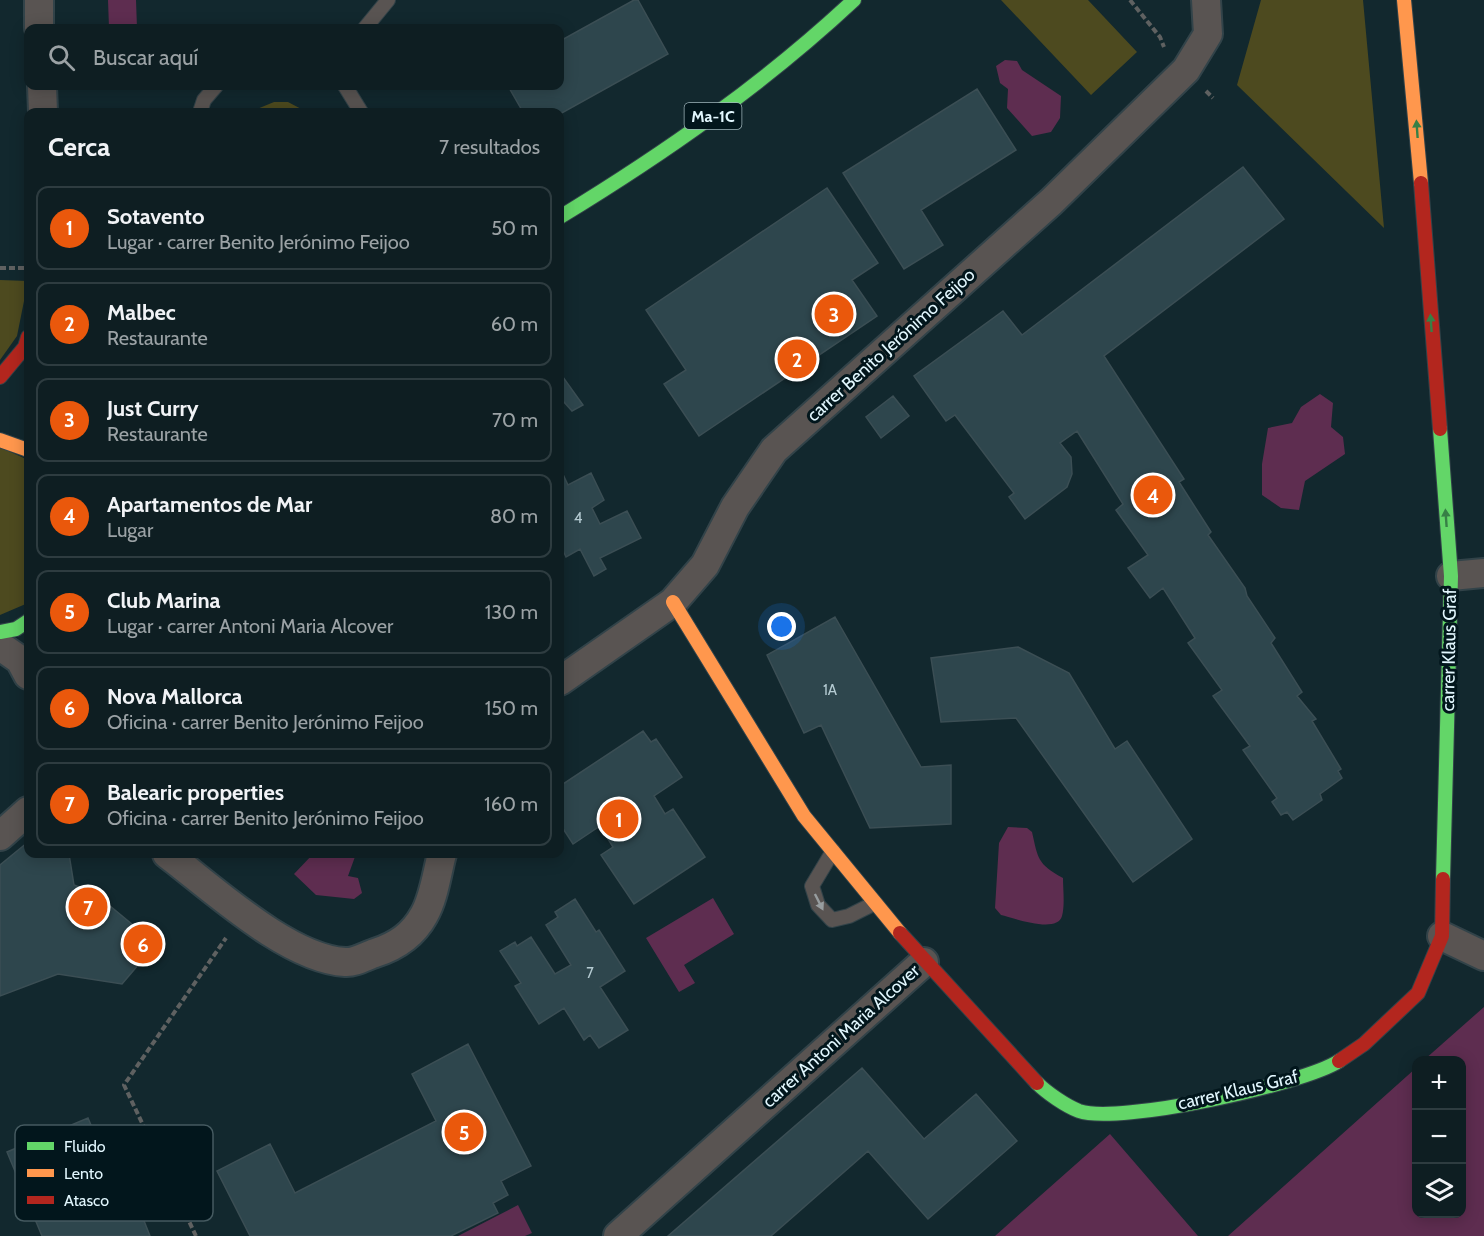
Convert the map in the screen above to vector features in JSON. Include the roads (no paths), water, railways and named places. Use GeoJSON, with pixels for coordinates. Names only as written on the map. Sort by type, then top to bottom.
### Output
{"type":"FeatureCollection","features":[{"type":"Feature","properties":{"kind":"street"},"geometry":{"type":"LineString","coordinates":[[39,0],[39,24]]}},
{"type":"Feature","properties":{"kind":"street","name":"Ma-1C"},"geometry":{"type":"LineString","coordinates":[[564,214],[664,152],[774,71],[854,0]]}},
{"type":"Feature","properties":{"kind":"street","name":"carrer Benito Jerónimo Feijoo"},"geometry":{"type":"LineString","coordinates":[[564,678],[673,602],[705,565],[735,507],[774,450],[1051,202],[1186,70],[1208,34],[1206,0]]}},
{"type":"Feature","properties":{"kind":"street"},"geometry":{"type":"LineString","coordinates":[[1404,0],[1414,95],[1451,576]]}},
{"type":"Feature","properties":{"kind":"street"},"geometry":{"type":"LineString","coordinates":[[42,90],[43,108]]}},
{"type":"Feature","properties":{"kind":"street"},"geometry":{"type":"LineString","coordinates":[[0,377],[24,348]]}},
{"type":"Feature","properties":{"kind":"street"},"geometry":{"type":"LineString","coordinates":[[0,440],[24,449]]}},
{"type":"Feature","properties":{"kind":"street","name":"carrer Klaus Graf"},"geometry":{"type":"LineString","coordinates":[[924,962],[1039,1086],[1079,1111],[1107,1115],[1182,1104],[1286,1082],[1331,1066],[1364,1044],[1418,993],[1442,936],[1451,576],[1484,573]]}},
{"type":"Feature","properties":{"kind":"street","name":"carrer Antoni Maria Alcover"},"geometry":{"type":"LineString","coordinates":[[618,1236],[924,962],[804,816],[673,602]]}},
{"type":"Feature","properties":{"kind":"street"},"geometry":{"type":"LineString","coordinates":[[0,632],[24,623]]}},
{"type":"Feature","properties":{"kind":"street"},"geometry":{"type":"LineString","coordinates":[[0,646],[20,660],[24,668]]}},
{"type":"Feature","properties":{"kind":"street"},"geometry":{"type":"LineString","coordinates":[[0,836],[24,815]]}},
{"type":"Feature","properties":{"kind":"street"},"geometry":{"type":"LineString","coordinates":[[172,858],[243,913],[313,955],[346,962],[382,950],[407,938],[426,914],[441,858]]}},
{"type":"Feature","properties":{"kind":"street"},"geometry":{"type":"LineString","coordinates":[[1442,936],[1484,956]]}},
{"type":"Feature","properties":{"kind":"lane"},"geometry":{"type":"LineString","coordinates":[[367,24],[388,0]]}},
{"type":"Feature","properties":{"kind":"lane"},"geometry":{"type":"LineString","coordinates":[[201,108],[204,100],[213,90]]}},
{"type":"Feature","properties":{"kind":"lane"},"geometry":{"type":"LineString","coordinates":[[347,90],[359,108]]}},
{"type":"Feature","properties":{"kind":"lane"},"geometry":{"type":"LineString","coordinates":[[833,851],[812,886],[818,905],[832,920],[849,916],[876,903]]}},
{"type":"Feature","properties":{"kind":"place","name":"Just Curry"},"geometry":{"type":"Point","coordinates":[834,314]}},
{"type":"Feature","properties":{"kind":"place","name":"Malbec"},"geometry":{"type":"Point","coordinates":[797,359]}},
{"type":"Feature","properties":{"kind":"place","name":"Apartamentos de Mar"},"geometry":{"type":"Point","coordinates":[1153,495]}},
{"type":"Feature","properties":{"kind":"place","name":"Sotavento"},"geometry":{"type":"Point","coordinates":[619,819]}},
{"type":"Feature","properties":{"kind":"place","name":"Balearic properties"},"geometry":{"type":"Point","coordinates":[88,907]}},
{"type":"Feature","properties":{"kind":"place","name":"Nova Mallorca"},"geometry":{"type":"Point","coordinates":[143,944]}},
{"type":"Feature","properties":{"kind":"place","name":"Club Marina"},"geometry":{"type":"Point","coordinates":[464,1132]}}]}
